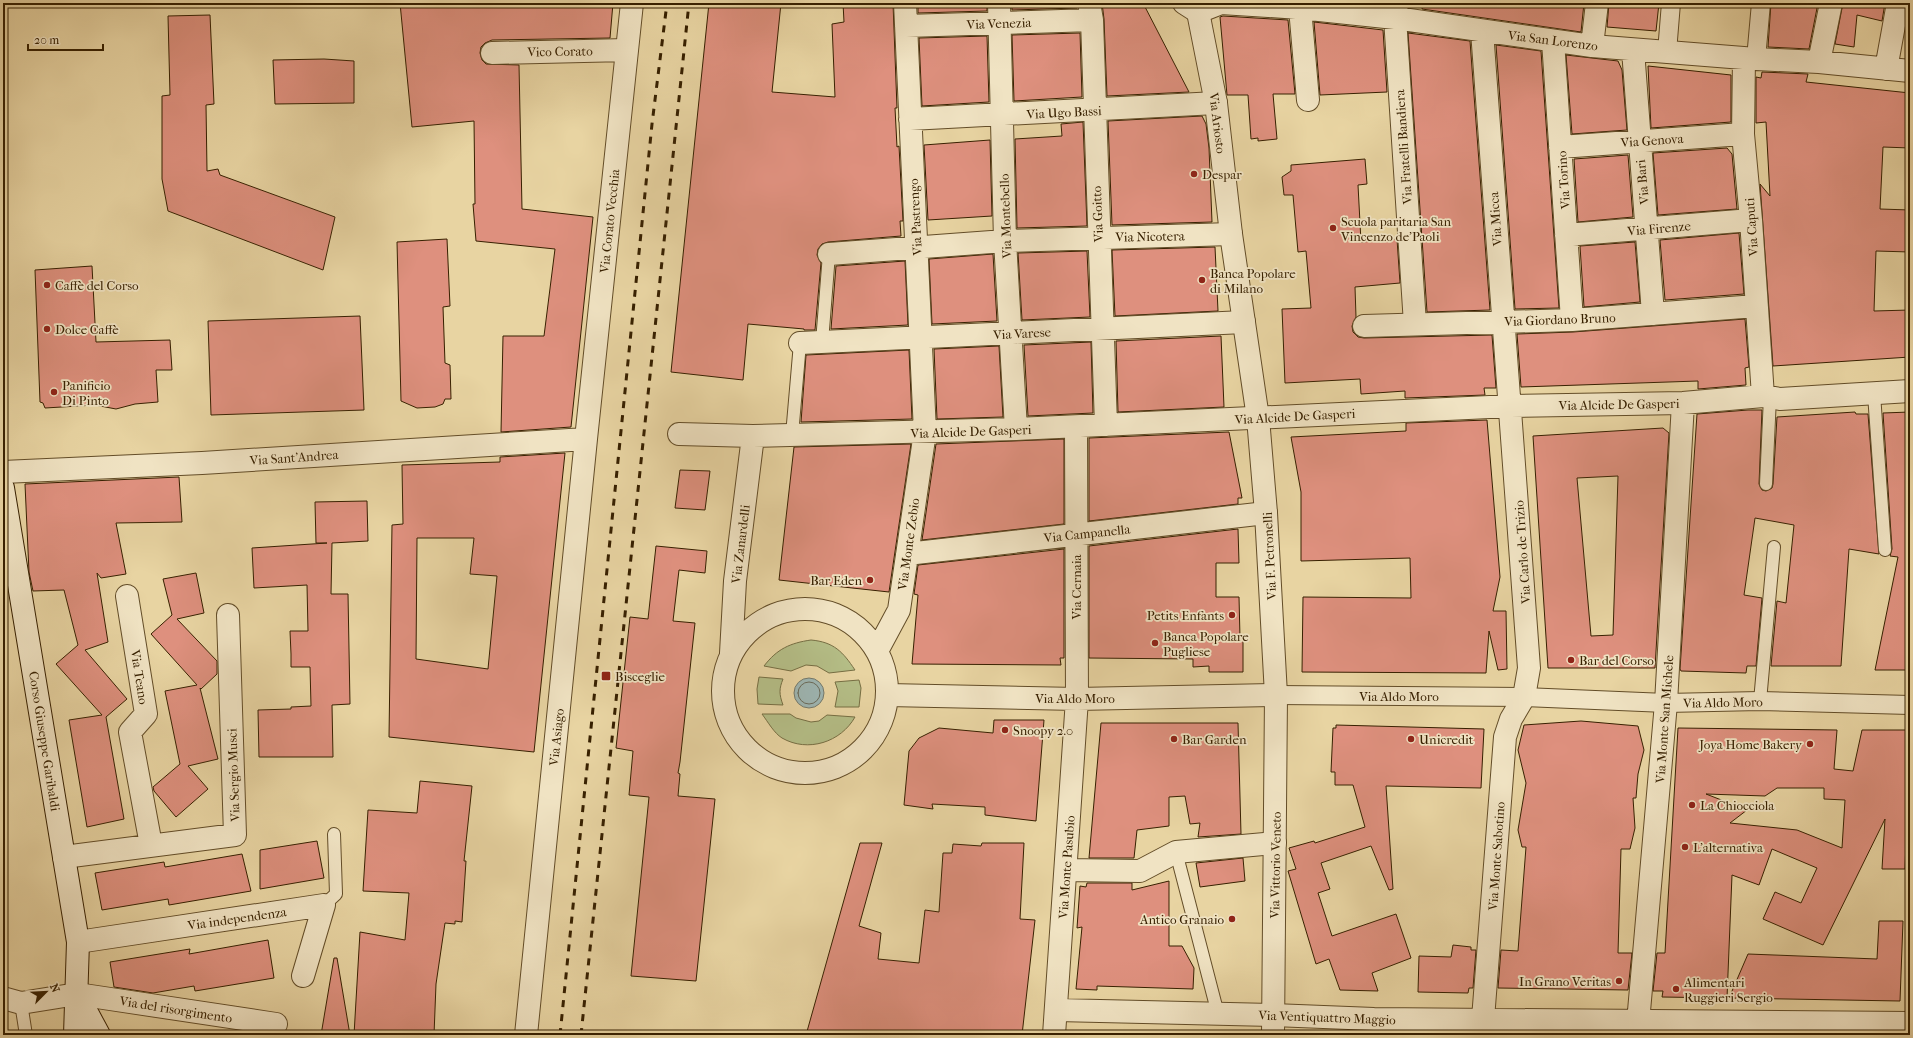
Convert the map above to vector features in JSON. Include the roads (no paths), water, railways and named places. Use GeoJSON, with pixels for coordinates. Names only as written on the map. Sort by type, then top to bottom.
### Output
{"type":"FeatureCollection","features":[{"type":"Feature","properties":{"kind":"street","name":"Via Corato Vecchia"},"geometry":{"type":"LineString","coordinates":[[586,439],[632,3]]}},
{"type":"Feature","properties":{"kind":"street","name":"Via Pastrengo"},"geometry":{"type":"LineString","coordinates":[[905,3],[925,432]]}},
{"type":"Feature","properties":{"kind":"street","name":"Via San Lorenzo"},"geometry":{"type":"LineString","coordinates":[[1194,6],[1221,3],[1300,8],[1396,10],[1482,31],[1592,46],[1819,62],[1910,71]]}},
{"type":"Feature","properties":{"kind":"street"},"geometry":{"type":"LineString","coordinates":[[1592,46],[1597,3]]}},
{"type":"Feature","properties":{"kind":"street"},"geometry":{"type":"LineString","coordinates":[[1667,52],[1671,3]]}},
{"type":"Feature","properties":{"kind":"street"},"geometry":{"type":"LineString","coordinates":[[1750,58],[1761,3]]}},
{"type":"Feature","properties":{"kind":"street"},"geometry":{"type":"LineString","coordinates":[[1819,62],[1831,3]]}},
{"type":"Feature","properties":{"kind":"street"},"geometry":{"type":"LineString","coordinates":[[1886,69],[1898,3]]}},
{"type":"Feature","properties":{"kind":"street","name":"Via Ariosto"},"geometry":{"type":"LineString","coordinates":[[1194,6],[1216,103],[1231,234],[1258,418]]}},
{"type":"Feature","properties":{"kind":"street"},"geometry":{"type":"LineString","coordinates":[[1300,8],[1308,100]]}},
{"type":"Feature","properties":{"kind":"street","name":"Via Fratelli Bandiera"},"geometry":{"type":"LineString","coordinates":[[1396,10],[1416,324]]}},
{"type":"Feature","properties":{"kind":"street","name":"Via Venezia"},"geometry":{"type":"LineString","coordinates":[[906,26],[999,13],[1090,11]]}},
{"type":"Feature","properties":{"kind":"street","name":"Via Goitto"},"geometry":{"type":"LineString","coordinates":[[1090,11],[1101,329],[1106,425]]}},
{"type":"Feature","properties":{"kind":"street","name":"Via Montebello"},"geometry":{"type":"LineString","coordinates":[[999,13],[1003,115],[1005,241],[1016,430]]}},
{"type":"Feature","properties":{"kind":"street","name":"Via Micca"},"geometry":{"type":"LineString","coordinates":[[1482,31],[1502,321],[1511,406]]}},
{"type":"Feature","properties":{"kind":"street","name":"Via Torino"},"geometry":{"type":"LineString","coordinates":[[1553,41],[1572,320]]}},
{"type":"Feature","properties":{"kind":"street","name":"Vico Corato"},"geometry":{"type":"LineString","coordinates":[[492,53],[627,50]]}},
{"type":"Feature","properties":{"kind":"street","name":"Via Bari"},"geometry":{"type":"LineString","coordinates":[[1633,50],[1653,314]]}},
{"type":"Feature","properties":{"kind":"street","name":"Via Caputi"},"geometry":{"type":"LineString","coordinates":[[1750,58],[1743,134],[1751,220],[1756,306],[1766,396]]}},
{"type":"Feature","properties":{"kind":"street","name":"Via Ugo Bassi"},"geometry":{"type":"LineString","coordinates":[[910,119],[1094,111],[1216,103]]}},
{"type":"Feature","properties":{"kind":"street","name":"Via Genova"},"geometry":{"type":"LineString","coordinates":[[1560,147],[1743,134]]}},
{"type":"Feature","properties":{"kind":"street","name":"Via Firenze"},"geometry":{"type":"LineString","coordinates":[[1566,235],[1751,220]]}},
{"type":"Feature","properties":{"kind":"street","name":"Via Nicotera"},"geometry":{"type":"LineString","coordinates":[[829,254],[1005,241],[1231,234]]}},
{"type":"Feature","properties":{"kind":"street","name":"Via Giordano Bruno"},"geometry":{"type":"LineString","coordinates":[[1364,326],[1572,320],[1756,306]]}},
{"type":"Feature","properties":{"kind":"street","name":"Via Varese"},"geometry":{"type":"LineString","coordinates":[[800,343],[1244,322]]}},
{"type":"Feature","properties":{"kind":"street","name":"Via Alcide De Gasperi"},"geometry":{"type":"LineString","coordinates":[[679,434],[753,436],[1016,430],[1511,406],[1683,403],[1766,396],[1780,398],[1910,391]]}},
{"type":"Feature","properties":{"kind":"street","name":"Via Monte San Michele"},"geometry":{"type":"LineString","coordinates":[[1637,1028],[1666,703],[1683,403]]}},
{"type":"Feature","properties":{"kind":"street","name":"Via Carlo de Trizio"},"geometry":{"type":"LineString","coordinates":[[1511,406],[1529,644],[1530,668],[1524,697]]}},
{"type":"Feature","properties":{"kind":"street","name":"Via F. Petronelli"},"geometry":{"type":"LineString","coordinates":[[1258,418],[1266,513],[1276,695]]}},
{"type":"Feature","properties":{"kind":"street","name":"Via Cernaia"},"geometry":{"type":"LineString","coordinates":[[1076,427],[1077,699]]}},
{"type":"Feature","properties":{"kind":"street","name":"Via Monte Zebio"},"geometry":{"type":"LineString","coordinates":[[877,651],[899,610],[925,432]]}},
{"type":"Feature","properties":{"kind":"street","name":"Via Zanardelli"},"geometry":{"type":"LineString","coordinates":[[732,653],[735,581],[753,436]]}},
{"type":"Feature","properties":{"kind":"street","name":"Via Sant'Andrea"},"geometry":{"type":"LineString","coordinates":[[3,472],[202,463],[586,439]]}},
{"type":"Feature","properties":{"kind":"street","name":"Via Asiago"},"geometry":{"type":"LineString","coordinates":[[526,1035],[586,439]]}},
{"type":"Feature","properties":{"kind":"street","name":"Corso Giuseppe Garibaldi"},"geometry":{"type":"LineString","coordinates":[[3,488],[78,942],[75,1035]]}},
{"type":"Feature","properties":{"kind":"street","name":"Via Campanella"},"geometry":{"type":"LineString","coordinates":[[907,554],[1266,513]]}},
{"type":"Feature","properties":{"kind":"street","name":"Via Teano"},"geometry":{"type":"LineString","coordinates":[[127,596],[146,714],[130,732],[151,845]]}},
{"type":"Feature","properties":{"kind":"street"},"geometry":{"type":"LineString","coordinates":[[816,609],[840,617],[862,631],[877,651],[885,672],[888,695],[883,721],[864,749],[840,766],[811,774],[781,771],[755,757],[735,735],[724,707],[722,682],[732,653],[746,633],[767,618],[791,610],[816,609]]}},
{"type":"Feature","properties":{"kind":"street","name":"Via Sergio Musci"},"geometry":{"type":"LineString","coordinates":[[64,857],[235,835],[228,615]]}},
{"type":"Feature","properties":{"kind":"street","name":"Via Aldo Moro"},"geometry":{"type":"LineString","coordinates":[[888,695],[1077,699],[1276,695],[1524,697],[1666,703],[1760,701],[1910,705]]}},
{"type":"Feature","properties":{"kind":"street","name":"Via Vittorio Veneto"},"geometry":{"type":"LineString","coordinates":[[1273,1025],[1276,695]]}},
{"type":"Feature","properties":{"kind":"street","name":"Via Monte Sabotino"},"geometry":{"type":"LineString","coordinates":[[1484,1019],[1505,737],[1511,719],[1524,697]]}},
{"type":"Feature","properties":{"kind":"street","name":"Via Monte Pasubio"},"geometry":{"type":"LineString","coordinates":[[1054,1035],[1057,1010],[1077,699]]}},
{"type":"Feature","properties":{"kind":"street"},"geometry":{"type":"LineString","coordinates":[[1066,870],[1140,871],[1176,852],[1275,843]]}},
{"type":"Feature","properties":{"kind":"street"},"geometry":{"type":"LineString","coordinates":[[303,976],[324,905]]}},
{"type":"Feature","properties":{"kind":"street","name":"Via independenza"},"geometry":{"type":"LineString","coordinates":[[78,942],[324,905]]}},
{"type":"Feature","properties":{"kind":"street","name":"Corso Giuseppe Garibaldi"},"geometry":{"type":"LineString","coordinates":[[77,994],[99,1035]]}},
{"type":"Feature","properties":{"kind":"street","name":"Via del risorgimento"},"geometry":{"type":"LineString","coordinates":[[12,1001],[77,994],[276,1024]]}},
{"type":"Feature","properties":{"kind":"street","name":"Via Ventiquattro Maggio"},"geometry":{"type":"LineString","coordinates":[[1057,1010],[1218,1014],[1273,1025],[1374,1019],[1484,1019],[1637,1028],[1910,1023]]}},
{"type":"Feature","properties":{"kind":"lane"},"geometry":{"type":"LineString","coordinates":[[822,342],[829,254]]}},
{"type":"Feature","properties":{"kind":"lane"},"geometry":{"type":"LineString","coordinates":[[792,435],[800,343]]}},
{"type":"Feature","properties":{"kind":"lane"},"geometry":{"type":"LineString","coordinates":[[1874,394],[1885,550]]}},
{"type":"Feature","properties":{"kind":"lane"},"geometry":{"type":"LineString","coordinates":[[1766,396],[1766,484]]}},
{"type":"Feature","properties":{"kind":"lane"},"geometry":{"type":"LineString","coordinates":[[1760,701],[1774,547]]}},
{"type":"Feature","properties":{"kind":"lane"},"geometry":{"type":"LineString","coordinates":[[324,905],[336,894],[334,834]]}},
{"type":"Feature","properties":{"kind":"lane"},"geometry":{"type":"LineString","coordinates":[[1176,852],[1218,1014]]}},
{"type":"Feature","properties":{"kind":"lane"},"geometry":{"type":"LineString","coordinates":[[12,1001],[26,1035]]}},
{"type":"Feature","properties":{"kind":"water"},"geometry":{"type":"Polygon","coordinates":[[[809,678],[820,682],[824,693],[820,704],[809,708],[798,704],[794,693],[798,682],[809,678]]]}},
{"type":"Feature","properties":{"kind":"railway"},"geometry":{"type":"LineString","coordinates":[[560,1035],[652,124],[667,3]]}},
{"type":"Feature","properties":{"kind":"railway"},"geometry":{"type":"LineString","coordinates":[[581,1035],[689,3]]}},
{"type":"Feature","properties":{"kind":"place","name":"Despar"},"geometry":{"type":"Point","coordinates":[1194,174]}},
{"type":"Feature","properties":{"kind":"place","name":"Scuola paritaria San Vincenzo de'Paoli"},"geometry":{"type":"Point","coordinates":[1333,228]}},
{"type":"Feature","properties":{"kind":"place","name":"Banca Popolare di Milano"},"geometry":{"type":"Point","coordinates":[1202,280]}},
{"type":"Feature","properties":{"kind":"place","name":"Caffè del Corso"},"geometry":{"type":"Point","coordinates":[47,285]}},
{"type":"Feature","properties":{"kind":"place","name":"Dolce Caffè"},"geometry":{"type":"Point","coordinates":[47,329]}},
{"type":"Feature","properties":{"kind":"place","name":"Panificio Di Pinto"},"geometry":{"type":"Point","coordinates":[54,392]}},
{"type":"Feature","properties":{"kind":"place","name":"Bar Eden"},"geometry":{"type":"Point","coordinates":[870,580]}},
{"type":"Feature","properties":{"kind":"place","name":"Petits Enfants"},"geometry":{"type":"Point","coordinates":[1232,615]}},
{"type":"Feature","properties":{"kind":"place","name":"Banca Popolare Pugliese"},"geometry":{"type":"Point","coordinates":[1155,643]}},
{"type":"Feature","properties":{"kind":"place","name":"Bar del Corso"},"geometry":{"type":"Point","coordinates":[1571,660]}},
{"type":"Feature","properties":{"kind":"place","name":"Bisceglie"},"geometry":{"type":"Point","coordinates":[606,676]}},
{"type":"Feature","properties":{"kind":"place","name":"Snoopy 2.0"},"geometry":{"type":"Point","coordinates":[1005,730]}},
{"type":"Feature","properties":{"kind":"place","name":"Bar Garden"},"geometry":{"type":"Point","coordinates":[1174,739]}},
{"type":"Feature","properties":{"kind":"place","name":"Unicredit"},"geometry":{"type":"Point","coordinates":[1411,739]}},
{"type":"Feature","properties":{"kind":"place","name":"Joya Home Bakery"},"geometry":{"type":"Point","coordinates":[1810,744]}},
{"type":"Feature","properties":{"kind":"place","name":"La Chiocciola"},"geometry":{"type":"Point","coordinates":[1692,805]}},
{"type":"Feature","properties":{"kind":"place","name":"L'alternativa"},"geometry":{"type":"Point","coordinates":[1685,847]}},
{"type":"Feature","properties":{"kind":"place","name":"Antico Granaio"},"geometry":{"type":"Point","coordinates":[1232,919]}},
{"type":"Feature","properties":{"kind":"place","name":"In Grano Veritas"},"geometry":{"type":"Point","coordinates":[1619,981]}},
{"type":"Feature","properties":{"kind":"place","name":"Alimentari Ruggieri Sergio"},"geometry":{"type":"Point","coordinates":[1676,989]}}]}
